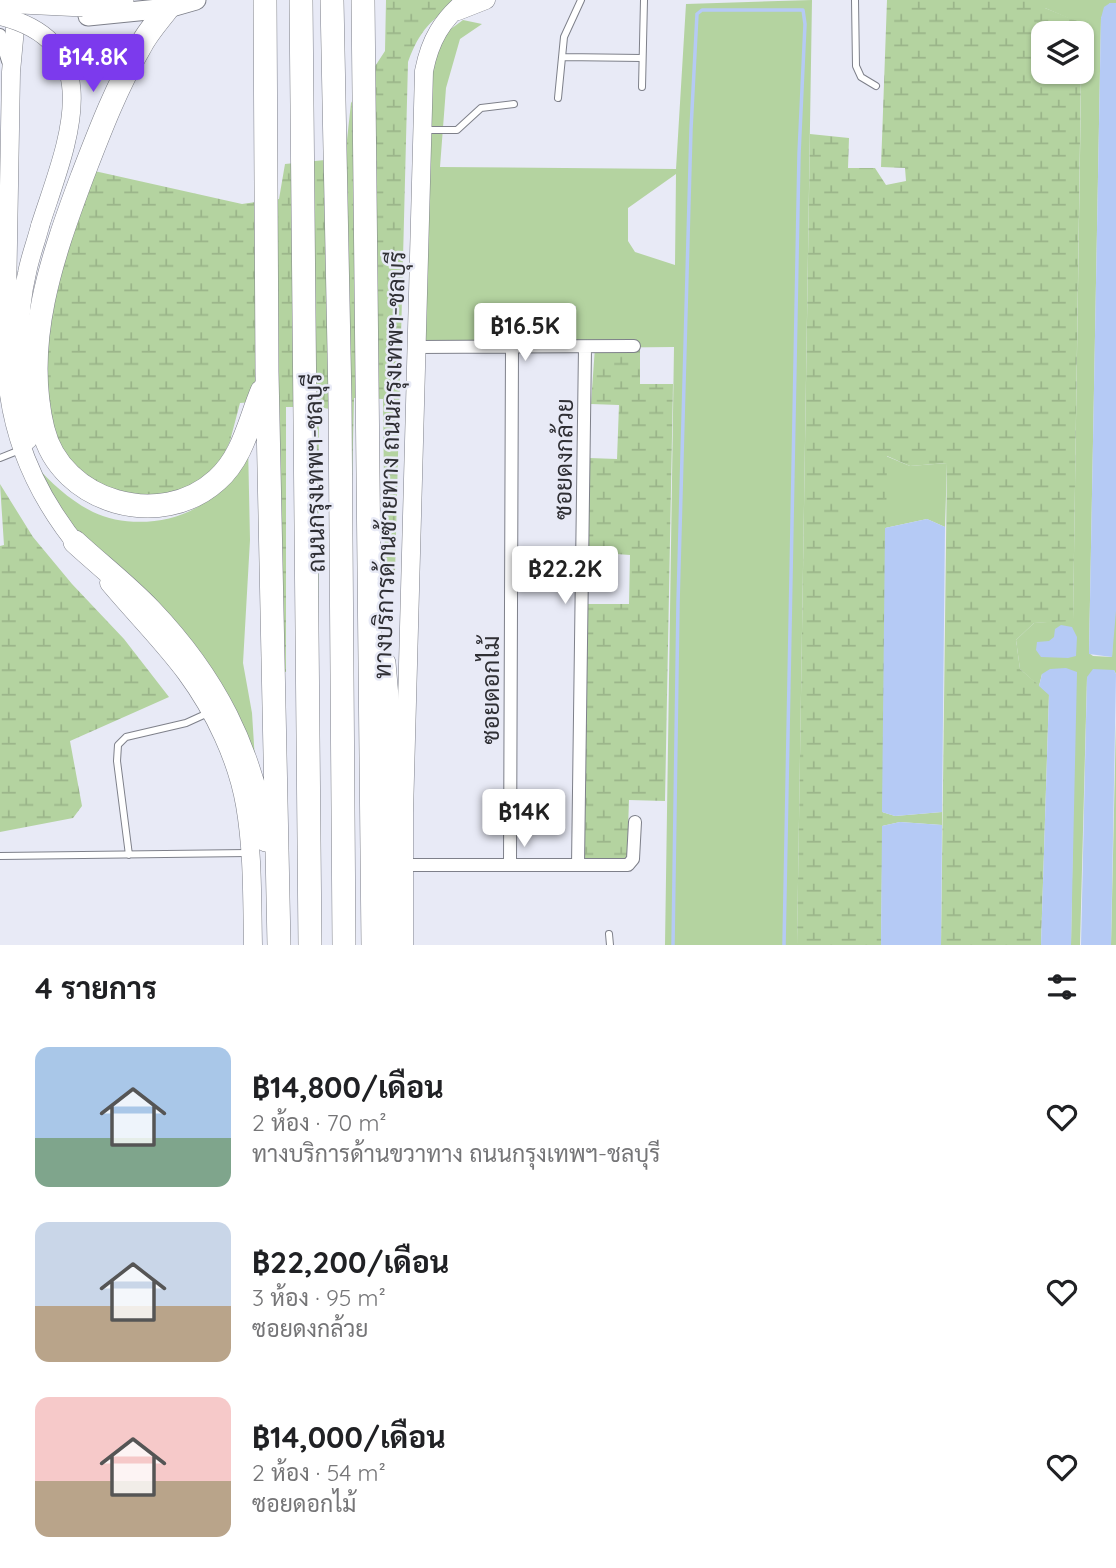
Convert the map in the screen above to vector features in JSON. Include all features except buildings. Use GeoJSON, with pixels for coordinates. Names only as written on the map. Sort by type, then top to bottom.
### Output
{"type":"FeatureCollection","features":[{"type":"Feature","properties":{"kind":"highway"},"geometry":{"type":"LineString","coordinates":[[7,7],[106,5],[122,0]]}},
{"type":"Feature","properties":{"kind":"highway"},"geometry":{"type":"LineString","coordinates":[[265,0],[267,376],[279,945]]}},
{"type":"Feature","properties":{"kind":"highway","name":"ถนนกรุงเทพฯ-ชลบุรี"},"geometry":{"type":"LineString","coordinates":[[301,0],[310,945]]}},
{"type":"Feature","properties":{"kind":"highway","name":"ถนนกรุงเทพฯ-ชลบุรี"},"geometry":{"type":"LineString","coordinates":[[332,0],[340,401],[344,945]]}},
{"type":"Feature","properties":{"kind":"highway"},"geometry":{"type":"LineString","coordinates":[[363,0],[373,945]]}},
{"type":"Feature","properties":{"kind":"highway"},"geometry":{"type":"LineString","coordinates":[[168,8],[141,45],[107,113],[63,227],[39,315],[36,385],[43,430],[58,464],[76,482],[96,494],[114,502],[134,506],[184,500],[217,480],[234,461],[267,376]]}},
{"type":"Feature","properties":{"kind":"highway"},"geometry":{"type":"LineString","coordinates":[[368,532],[388,708],[392,945]]}},
{"type":"Feature","properties":{"kind":"highway"},"geometry":{"type":"LineString","coordinates":[[75,542],[149,609],[197,665],[222,704],[240,742],[253,781],[278,916]]}},
{"type":"Feature","properties":{"kind":"highway"},"geometry":{"type":"LineString","coordinates":[[355,945],[358,847],[372,776]]}},
{"type":"Feature","properties":{"kind":"main road"},"geometry":{"type":"LineString","coordinates":[[7,7],[88,16],[168,8],[196,0]]}},
{"type":"Feature","properties":{"kind":"main road","name":"ทางบริการด้านซ้ายทาง ถนนกรุงเทพฯ-ชลบุรี"},"geometry":{"type":"LineString","coordinates":[[404,945],[403,865],[424,71],[427,53],[435,34],[448,15],[466,0]]}},
{"type":"Feature","properties":{"kind":"main road"},"geometry":{"type":"LineString","coordinates":[[448,15],[486,0]]}},
{"type":"Feature","properties":{"kind":"main road"},"geometry":{"type":"LineString","coordinates":[[7,7],[11,72],[6,380],[14,427],[32,475],[56,516],[186,673],[210,712],[238,776],[245,804],[250,852],[253,945]]}},
{"type":"Feature","properties":{"kind":"main road"},"geometry":{"type":"LineString","coordinates":[[7,7],[46,38],[62,55],[74,92],[70,132],[26,275],[19,352],[32,475]]}},
{"type":"Feature","properties":{"kind":"street"},"geometry":{"type":"LineString","coordinates":[[0,35],[11,72]]}},
{"type":"Feature","properties":{"kind":"street"},"geometry":{"type":"LineString","coordinates":[[416,347],[634,346]]}},
{"type":"Feature","properties":{"kind":"street","name":"ซอยดอกไม้"},"geometry":{"type":"LineString","coordinates":[[510,865],[512,347]]}},
{"type":"Feature","properties":{"kind":"street","name":"ซอยดงกล้วย"},"geometry":{"type":"LineString","coordinates":[[578,865],[585,347]]}},
{"type":"Feature","properties":{"kind":"street"},"geometry":{"type":"LineString","coordinates":[[403,865],[624,865],[631,863],[633,859],[635,822]]}},
{"type":"Feature","properties":{"kind":"lane"},"geometry":{"type":"LineString","coordinates":[[558,98],[564,37],[581,0]]}},
{"type":"Feature","properties":{"kind":"lane"},"geometry":{"type":"LineString","coordinates":[[642,88],[644,0]]}},
{"type":"Feature","properties":{"kind":"lane"},"geometry":{"type":"LineString","coordinates":[[855,0],[856,66],[861,77],[876,86]]}},
{"type":"Feature","properties":{"kind":"lane"},"geometry":{"type":"LineString","coordinates":[[562,57],[642,58]]}},
{"type":"Feature","properties":{"kind":"lane"},"geometry":{"type":"LineString","coordinates":[[422,130],[457,130],[481,107],[514,104]]}},
{"type":"Feature","properties":{"kind":"lane"},"geometry":{"type":"LineString","coordinates":[[0,458],[22,450]]}},
{"type":"Feature","properties":{"kind":"lane"},"geometry":{"type":"LineString","coordinates":[[129,855],[117,761],[118,745],[126,737],[187,723],[210,712]]}},
{"type":"Feature","properties":{"kind":"lane"},"geometry":{"type":"LineString","coordinates":[[0,856],[250,852]]}},
{"type":"Feature","properties":{"kind":"lane"},"geometry":{"type":"LineString","coordinates":[[609,934],[610,945]]}},
{"type":"Feature","properties":{"kind":"green space"},"geometry":{"type":"Polygon","coordinates":[[[386,0],[458,0],[427,27],[417,41],[408,62],[395,574],[385,571],[383,399],[354,398],[350,572],[345,412],[319,407],[318,716],[312,407],[286,407],[286,672],[278,672],[275,400],[240,403],[230,441],[218,468],[205,482],[144,502],[96,490],[50,440],[41,332],[90,170],[242,204],[279,199],[285,164],[345,158],[351,103],[385,51],[386,0]]]}},
{"type":"Feature","properties":{"kind":"green space"},"geometry":{"type":"Polygon","coordinates":[[[812,0],[797,945],[665,945],[674,347],[576,348],[576,306],[520,306],[512,353],[421,344],[428,79],[444,34],[463,20],[482,24],[460,39],[446,88],[440,167],[676,169],[686,4],[812,0]],[[676,174],[628,208],[628,241],[635,252],[675,265],[676,174]]]}},
{"type":"Feature","properties":{"kind":"green space"},"geometry":{"type":"Polygon","coordinates":[[[887,0],[1045,0],[1045,8],[1077,21],[1031,21],[1031,84],[1081,84],[1073,621],[1034,623],[1016,640],[1020,669],[1049,694],[1041,945],[941,945],[947,463],[910,466],[887,456],[881,945],[797,945],[810,134],[849,138],[848,168],[875,168],[886,185],[906,181],[905,168],[881,167],[887,0]]]}},
{"type":"Feature","properties":{"kind":"green space"},"geometry":{"type":"Polygon","coordinates":[[[1045,0],[1116,0],[1116,3],[1110,3],[1101,18],[1089,653],[1093,656],[1112,657],[1116,534],[1116,674],[1114,670],[1087,678],[1080,945],[1071,945],[1074,756],[1042,674],[1039,686],[1020,669],[1016,640],[1034,623],[1073,620],[1081,84],[1094,84],[1094,21],[1075,21],[1045,8],[1045,0]]]}},
{"type":"Feature","properties":{"kind":"green space"},"geometry":{"type":"Polygon","coordinates":[[[595,347],[640,347],[640,384],[673,384],[665,801],[629,800],[627,859],[584,860],[587,604],[629,604],[630,555],[589,552],[589,458],[617,459],[619,405],[591,404],[595,347]]]}},
{"type":"Feature","properties":{"kind":"green space"},"geometry":{"type":"Polygon","coordinates":[[[248,444],[250,540],[243,663],[252,713],[256,776],[76,537],[35,465],[62,491],[93,512],[122,521],[154,521],[185,513],[211,497],[248,444]]]}},
{"type":"Feature","properties":{"kind":"green space"},"geometry":{"type":"Polygon","coordinates":[[[886,456],[910,466],[947,463],[945,527],[927,519],[885,528],[886,456]]]}},
{"type":"Feature","properties":{"kind":"green space"},"geometry":{"type":"Polygon","coordinates":[[[0,484],[33,537],[72,584],[124,639],[169,697],[70,741],[82,806],[73,818],[0,832],[0,546],[4,545],[0,484]]]}},
{"type":"Feature","properties":{"kind":"green space"},"geometry":{"type":"Polygon","coordinates":[[[1116,721],[1116,945],[1111,945],[1116,721]]]}},
{"type":"Feature","properties":{"kind":"green space"},"geometry":{"type":"Polygon","coordinates":[[[882,812],[895,816],[942,812],[942,825],[900,822],[882,826],[882,812]]]}},
{"type":"Feature","properties":{"kind":"water"},"geometry":{"type":"Polygon","coordinates":[[[1116,3],[1116,611],[1112,657],[1089,654],[1101,18],[1104,7],[1116,3]]]}},
{"type":"Feature","properties":{"kind":"water"},"geometry":{"type":"Polygon","coordinates":[[[927,519],[945,527],[942,812],[895,816],[882,812],[885,528],[927,519]]]}},
{"type":"Feature","properties":{"kind":"water"},"geometry":{"type":"Polygon","coordinates":[[[1061,625],[1072,627],[1077,637],[1076,656],[1041,657],[1036,650],[1037,642],[1049,641],[1054,637],[1055,629],[1061,625]]]}},
{"type":"Feature","properties":{"kind":"water"},"geometry":{"type":"Polygon","coordinates":[[[1066,668],[1077,672],[1071,945],[1041,945],[1049,695],[1039,686],[1042,674],[1050,669],[1066,668]]]}},
{"type":"Feature","properties":{"kind":"water"},"geometry":{"type":"Polygon","coordinates":[[[1093,669],[1114,670],[1116,674],[1111,945],[1081,945],[1087,677],[1093,669]]]}},
{"type":"Feature","properties":{"kind":"water"},"geometry":{"type":"Polygon","coordinates":[[[900,822],[942,825],[941,945],[881,945],[882,826],[900,822]]]}},
{"type":"Feature","properties":{"kind":"waterway"},"geometry":{"type":"LineString","coordinates":[[673,945],[678,603],[691,129],[697,14],[702,10],[803,10],[805,24],[799,154],[784,945]]}}]}
